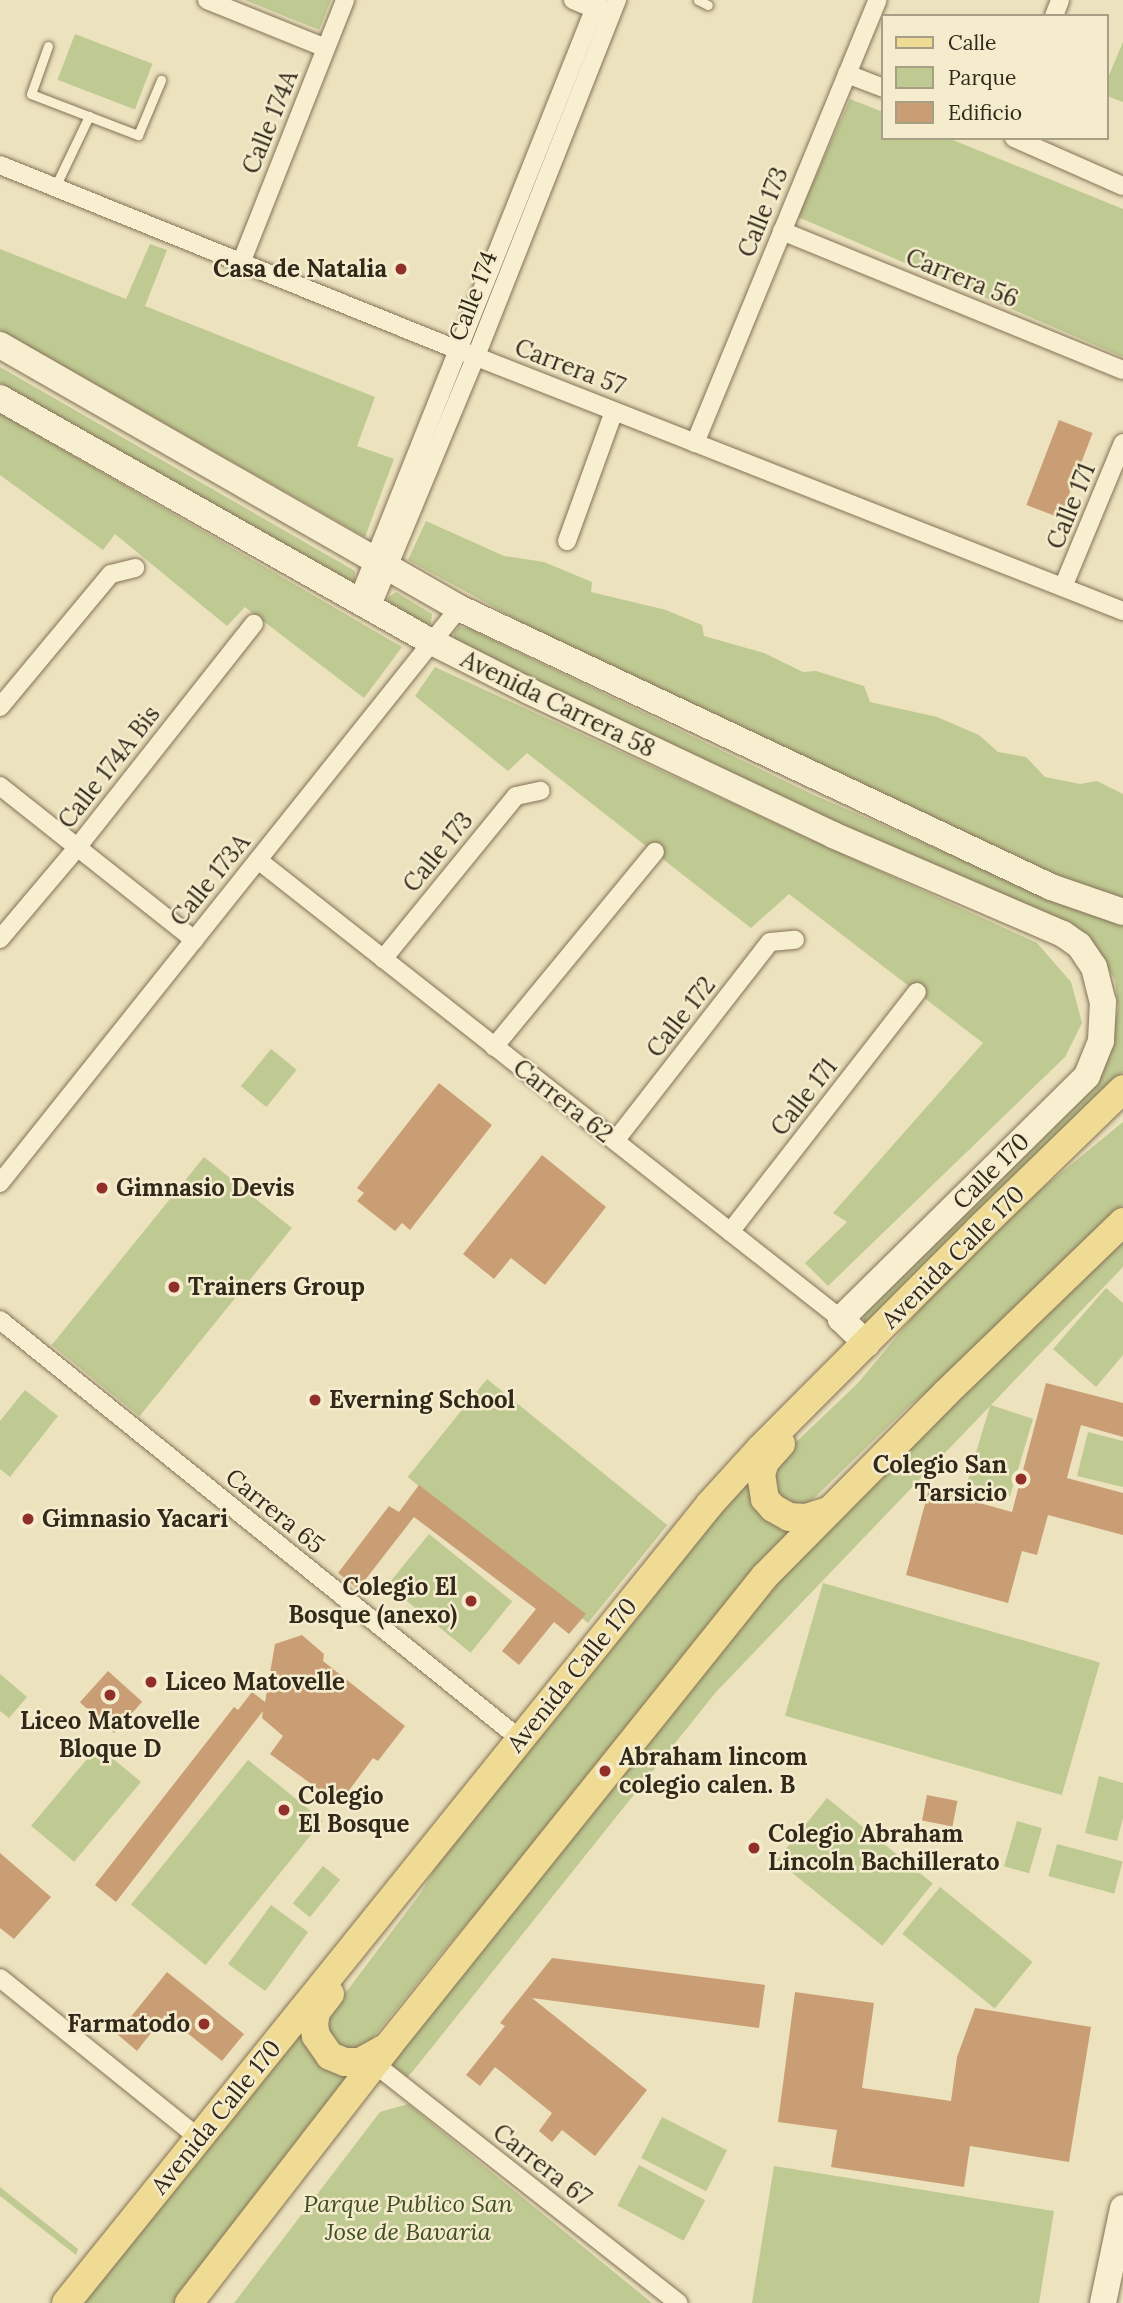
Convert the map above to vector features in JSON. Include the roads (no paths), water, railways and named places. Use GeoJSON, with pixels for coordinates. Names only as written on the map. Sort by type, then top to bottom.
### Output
{"type":"FeatureCollection","features":[{"type":"Feature","properties":{"kind":"main road","name":"Avenida Calle 170"},"geometry":{"type":"LineString","coordinates":[[66,2303],[710,1504],[847,1363],[1123,1089]]}},
{"type":"Feature","properties":{"kind":"main road"},"geometry":{"type":"LineString","coordinates":[[189,2303],[734,1613],[827,1511],[1123,1222]]}},
{"type":"Feature","properties":{"kind":"main road"},"geometry":{"type":"LineString","coordinates":[[827,1511],[806,1518],[789,1517],[773,1508],[761,1487],[761,1474],[765,1462],[847,1363]]}},
{"type":"Feature","properties":{"kind":"main road"},"geometry":{"type":"LineString","coordinates":[[383,2055],[360,2062],[345,2062],[330,2056],[316,2036],[316,2012],[383,1928],[443,1835]]}},
{"type":"Feature","properties":{"kind":"street"},"geometry":{"type":"LineString","coordinates":[[207,0],[326,48]]}},
{"type":"Feature","properties":{"kind":"street","name":"Calle 174A"},"geometry":{"type":"LineString","coordinates":[[241,262],[345,0]]}},
{"type":"Feature","properties":{"kind":"street"},"geometry":{"type":"LineString","coordinates":[[573,0],[605,6]]}},
{"type":"Feature","properties":{"kind":"street","name":"Calle 173"},"geometry":{"type":"LineString","coordinates":[[695,443],[878,0]]}},
{"type":"Feature","properties":{"kind":"street","name":"Calle 174"},"geometry":{"type":"LineString","coordinates":[[365,604],[605,6]]}},
{"type":"Feature","properties":{"kind":"street"},"geometry":{"type":"LineString","coordinates":[[847,74],[881,87]]}},
{"type":"Feature","properties":{"kind":"street"},"geometry":{"type":"LineString","coordinates":[[1019,140],[1123,186]]}},
{"type":"Feature","properties":{"kind":"street","name":"Carrera 57"},"geometry":{"type":"LineString","coordinates":[[0,165],[467,353],[1123,611]]}},
{"type":"Feature","properties":{"kind":"street","name":"Carrera 56"},"geometry":{"type":"LineString","coordinates":[[782,231],[1123,370]]}},
{"type":"Feature","properties":{"kind":"street","name":"Avenida Carrera 58"},"geometry":{"type":"LineString","coordinates":[[0,345],[381,566],[459,608],[1051,887],[1123,912]]}},
{"type":"Feature","properties":{"kind":"street","name":"Avenida Carrera 58"},"geometry":{"type":"LineString","coordinates":[[0,398],[432,642],[648,750],[833,835],[1063,934],[1079,945],[1094,967],[1103,1002]]}},
{"type":"Feature","properties":{"kind":"street"},"geometry":{"type":"LineString","coordinates":[[567,541],[614,411]]}},
{"type":"Feature","properties":{"kind":"street","name":"Calle 171"},"geometry":{"type":"LineString","coordinates":[[1063,587],[1123,443]]}},
{"type":"Feature","properties":{"kind":"street"},"geometry":{"type":"LineString","coordinates":[[0,707],[111,574],[135,568]]}},
{"type":"Feature","properties":{"kind":"street","name":"Calle 173A"},"geometry":{"type":"LineString","coordinates":[[0,1183],[459,608]]}},
{"type":"Feature","properties":{"kind":"street","name":"Calle 174A Bis"},"geometry":{"type":"LineString","coordinates":[[0,939],[76,849],[254,624]]}},
{"type":"Feature","properties":{"kind":"street"},"geometry":{"type":"LineString","coordinates":[[0,786],[194,940]]}},
{"type":"Feature","properties":{"kind":"street","name":"Calle 173"},"geometry":{"type":"LineString","coordinates":[[383,958],[516,796],[540,791]]}},
{"type":"Feature","properties":{"kind":"street"},"geometry":{"type":"LineString","coordinates":[[494,1046],[654,852]]}},
{"type":"Feature","properties":{"kind":"street","name":"Carrera 62"},"geometry":{"type":"LineString","coordinates":[[258,860],[841,1319],[867,1343]]}},
{"type":"Feature","properties":{"kind":"street","name":"Calle 172"},"geometry":{"type":"LineString","coordinates":[[615,1141],[771,942],[795,940]]}},
{"type":"Feature","properties":{"kind":"street","name":"Calle 171"},"geometry":{"type":"LineString","coordinates":[[730,1233],[917,992]]}},
{"type":"Feature","properties":{"kind":"street","name":"Calle 170"},"geometry":{"type":"LineString","coordinates":[[841,1319],[1087,1076],[1101,1041],[1103,1002]]}},
{"type":"Feature","properties":{"kind":"street","name":"Carrera 65"},"geometry":{"type":"LineString","coordinates":[[0,1320],[520,1740]]}},
{"type":"Feature","properties":{"kind":"street"},"geometry":{"type":"LineString","coordinates":[[0,1978],[199,2138]]}},
{"type":"Feature","properties":{"kind":"street","name":"Carrera 67"},"geometry":{"type":"LineString","coordinates":[[383,2055],[678,2303]]}},
{"type":"Feature","properties":{"kind":"street"},"geometry":{"type":"LineString","coordinates":[[1103,2303],[1123,2208]]}},
{"type":"Feature","properties":{"kind":"lane"},"geometry":{"type":"LineString","coordinates":[[698,0],[708,5]]}},
{"type":"Feature","properties":{"kind":"lane"},"geometry":{"type":"LineString","coordinates":[[48,46],[31,94],[138,135],[161,80]]}},
{"type":"Feature","properties":{"kind":"lane"},"geometry":{"type":"LineString","coordinates":[[55,187],[89,116]]}},
{"type":"Feature","properties":{"kind":"place","name":"Casa de Natalia"},"geometry":{"type":"Point","coordinates":[401,269]}},
{"type":"Feature","properties":{"kind":"place","name":"Gimnasio Devis"},"geometry":{"type":"Point","coordinates":[102,1188]}},
{"type":"Feature","properties":{"kind":"place","name":"Trainers Group"},"geometry":{"type":"Point","coordinates":[174,1287]}},
{"type":"Feature","properties":{"kind":"place","name":"Everning School"},"geometry":{"type":"Point","coordinates":[315,1400]}},
{"type":"Feature","properties":{"kind":"place","name":"Colegio San Tarsicio"},"geometry":{"type":"Point","coordinates":[1021,1479]}},
{"type":"Feature","properties":{"kind":"place","name":"Gimnasio Yacari"},"geometry":{"type":"Point","coordinates":[28,1519]}},
{"type":"Feature","properties":{"kind":"place","name":"Colegio El Bosque (anexo)"},"geometry":{"type":"Point","coordinates":[471,1601]}},
{"type":"Feature","properties":{"kind":"place","name":"Liceo Matovelle"},"geometry":{"type":"Point","coordinates":[151,1682]}},
{"type":"Feature","properties":{"kind":"place","name":"Liceo Matovelle Bloque D"},"geometry":{"type":"Point","coordinates":[110,1695]}},
{"type":"Feature","properties":{"kind":"place","name":"Abraham lincom colegio calen. B"},"geometry":{"type":"Point","coordinates":[605,1771]}},
{"type":"Feature","properties":{"kind":"place","name":"Colegio El Bosque"},"geometry":{"type":"Point","coordinates":[284,1810]}},
{"type":"Feature","properties":{"kind":"place","name":"Colegio Abraham Lincoln Bachillerato"},"geometry":{"type":"Point","coordinates":[754,1848]}},
{"type":"Feature","properties":{"kind":"place","name":"Farmatodo"},"geometry":{"type":"Point","coordinates":[204,2024]}},
{"type":"Feature","properties":{"kind":"park label","name":"Parque Publico San Jose de Bavaria"},"geometry":{"type":"Point","coordinates":[408,2218]}}]}
